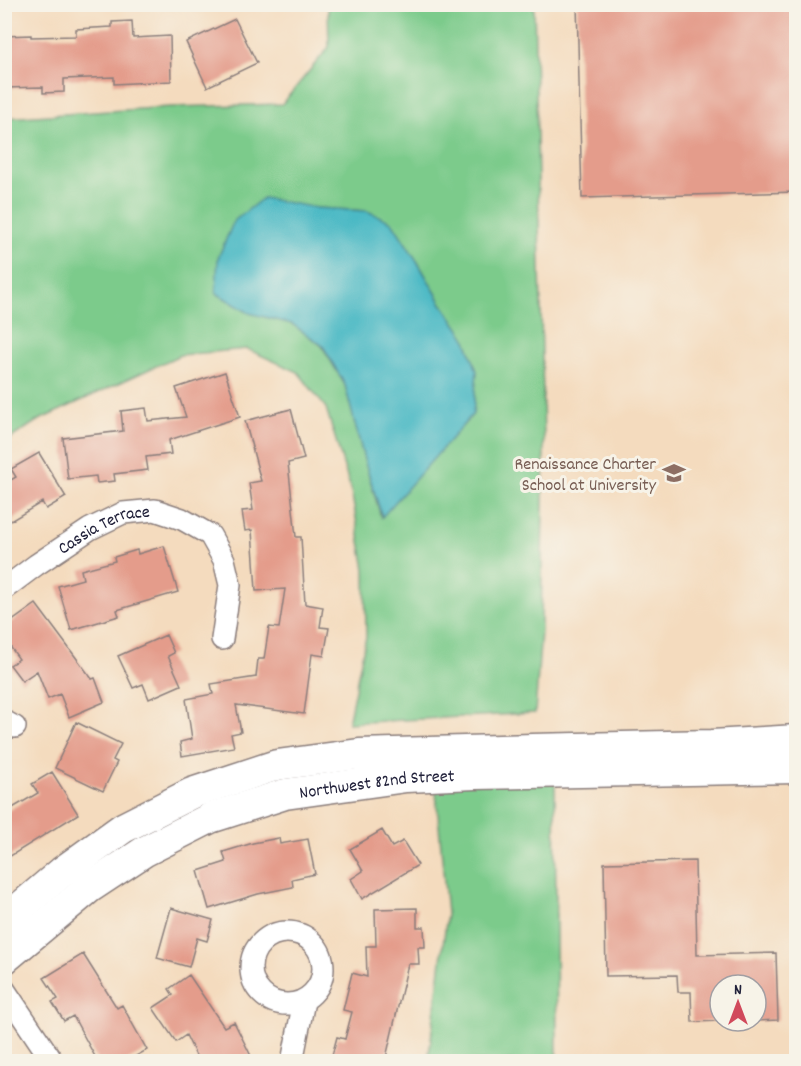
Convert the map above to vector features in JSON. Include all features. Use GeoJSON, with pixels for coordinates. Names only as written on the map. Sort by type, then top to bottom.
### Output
{"type":"FeatureCollection","features":[{"type":"Feature","properties":{"kind":"street","name":"Cassia Terrace"},"geometry":{"type":"LineString","coordinates":[[4,589],[90,529],[123,513],[155,510],[182,519],[210,535],[224,560],[230,585],[222,639]]}},
{"type":"Feature","properties":{"kind":"street","name":"Northwest 82nd Street"},"geometry":{"type":"LineString","coordinates":[[4,921],[62,872],[123,828],[192,793],[277,765],[359,754],[532,748],[712,746],[796,740]]}},
{"type":"Feature","properties":{"kind":"street","name":"Northwest 82nd Street"},"geometry":{"type":"LineString","coordinates":[[4,958],[89,888],[145,851],[210,818],[285,794],[406,777],[796,768]]}},
{"type":"Feature","properties":{"kind":"street"},"geometry":{"type":"LineString","coordinates":[[4,989],[53,1062]]}},
{"type":"Feature","properties":{"kind":"street"},"geometry":{"type":"LineString","coordinates":[[292,1062],[304,1001]]}},
{"type":"Feature","properties":{"kind":"green space"},"geometry":{"type":"Polygon","coordinates":[[[328,5],[534,5],[544,440],[541,631],[535,713],[348,723],[366,637],[365,569],[351,490],[326,408],[298,372],[247,349],[180,355],[37,421],[5,442],[5,118],[170,107],[282,104],[329,47],[328,5]],[[317,208],[292,324],[322,346],[345,385],[381,517],[473,414],[440,302],[417,261],[367,211],[317,208]]]}},
{"type":"Feature","properties":{"kind":"green space"},"geometry":{"type":"Polygon","coordinates":[[[555,777],[557,1061],[428,1062],[447,914],[435,781],[555,777]]]}},
{"type":"Feature","properties":{"kind":"water"},"geometry":{"type":"Polygon","coordinates":[[[263,198],[317,208],[367,211],[392,222],[465,337],[477,371],[473,414],[382,517],[345,385],[323,346],[292,324],[249,313],[216,293],[218,258],[234,221],[263,198]]]}},
{"type":"Feature","properties":{"kind":"building"},"geometry":{"type":"Polygon","coordinates":[[[577,4],[796,4],[796,192],[582,198],[577,4]]]}},
{"type":"Feature","properties":{"kind":"building"},"geometry":{"type":"Polygon","coordinates":[[[235,19],[257,63],[207,87],[186,42],[235,19]]]}},
{"type":"Feature","properties":{"kind":"building"},"geometry":{"type":"Polygon","coordinates":[[[132,21],[133,38],[170,36],[171,81],[114,84],[114,77],[64,79],[64,92],[43,93],[43,87],[4,88],[4,36],[76,36],[76,29],[112,27],[112,22],[132,21]]]}},
{"type":"Feature","properties":{"kind":"building"},"geometry":{"type":"Polygon","coordinates":[[[225,372],[240,417],[169,440],[171,454],[146,457],[148,470],[114,474],[115,481],[97,483],[96,476],[68,479],[63,438],[123,431],[121,411],[146,408],[148,421],[186,417],[176,388],[225,372]]]}},
{"type":"Feature","properties":{"kind":"building"},"geometry":{"type":"Polygon","coordinates":[[[291,409],[304,459],[288,463],[296,537],[301,537],[305,604],[323,607],[320,627],[329,628],[324,656],[312,654],[304,714],[236,705],[241,732],[231,734],[234,747],[182,756],[180,742],[192,739],[186,699],[213,694],[211,684],[256,677],[258,659],[264,659],[269,627],[279,628],[285,589],[256,591],[252,530],[245,531],[242,511],[253,510],[249,483],[261,481],[245,421],[291,409]]]}},
{"type":"Feature","properties":{"kind":"building"},"geometry":{"type":"Polygon","coordinates":[[[39,453],[66,497],[46,509],[42,502],[4,525],[4,484],[16,477],[11,469],[39,453]]]}},
{"type":"Feature","properties":{"kind":"building"},"geometry":{"type":"Polygon","coordinates":[[[164,546],[178,592],[117,610],[119,616],[71,630],[58,586],[83,579],[81,570],[115,561],[114,557],[137,550],[138,554],[164,546]]]}},
{"type":"Feature","properties":{"kind":"building"},"geometry":{"type":"Polygon","coordinates":[[[36,604],[92,679],[95,678],[104,702],[69,717],[60,694],[48,699],[37,671],[22,681],[10,665],[19,659],[4,638],[4,627],[36,604]]]}},
{"type":"Feature","properties":{"kind":"building"},"geometry":{"type":"Polygon","coordinates":[[[166,635],[174,653],[168,656],[181,685],[149,699],[143,684],[133,688],[118,656],[166,635]]]}},
{"type":"Feature","properties":{"kind":"building"},"geometry":{"type":"Polygon","coordinates":[[[76,722],[121,744],[113,760],[117,762],[103,791],[55,768],[76,722]]]}},
{"type":"Feature","properties":{"kind":"building"},"geometry":{"type":"Polygon","coordinates":[[[52,772],[78,814],[4,860],[4,813],[38,793],[32,784],[52,772]]]}},
{"type":"Feature","properties":{"kind":"building"},"geometry":{"type":"Polygon","coordinates":[[[382,830],[392,847],[403,841],[418,865],[362,899],[351,879],[363,871],[350,849],[382,830]]]}},
{"type":"Feature","properties":{"kind":"building"},"geometry":{"type":"Polygon","coordinates":[[[279,838],[280,844],[308,839],[315,874],[292,879],[293,887],[258,894],[209,909],[198,871],[226,862],[223,852],[279,838]]]}},
{"type":"Feature","properties":{"kind":"building"},"geometry":{"type":"Polygon","coordinates":[[[695,861],[697,955],[776,953],[778,1020],[768,1020],[768,973],[708,973],[708,1021],[692,1022],[691,992],[678,992],[677,975],[606,976],[604,863],[695,861]]]}},
{"type":"Feature","properties":{"kind":"building"},"geometry":{"type":"Polygon","coordinates":[[[171,908],[213,920],[207,941],[197,938],[189,967],[157,958],[171,908]]]}},
{"type":"Feature","properties":{"kind":"building"},"geometry":{"type":"Polygon","coordinates":[[[417,908],[417,927],[424,927],[425,947],[418,947],[419,964],[408,964],[385,1062],[341,1062],[331,1059],[337,1037],[345,1039],[352,1012],[343,1010],[352,973],[367,977],[366,946],[376,946],[375,909],[417,908]]]}},
{"type":"Feature","properties":{"kind":"building"},"geometry":{"type":"Polygon","coordinates":[[[83,954],[117,1008],[122,1005],[147,1050],[125,1062],[98,1062],[73,1016],[64,1021],[52,1002],[58,999],[44,978],[83,954]]]}},
{"type":"Feature","properties":{"kind":"building"},"geometry":{"type":"Polygon","coordinates":[[[189,975],[224,1027],[234,1022],[254,1062],[199,1062],[186,1035],[176,1042],[153,1008],[173,995],[169,989],[189,975]]]}},
{"type":"Feature","properties":{"kind":"place","name":"Renaissance Charter School at University"},"geometry":{"type":"Point","coordinates":[674,473]}}]}
